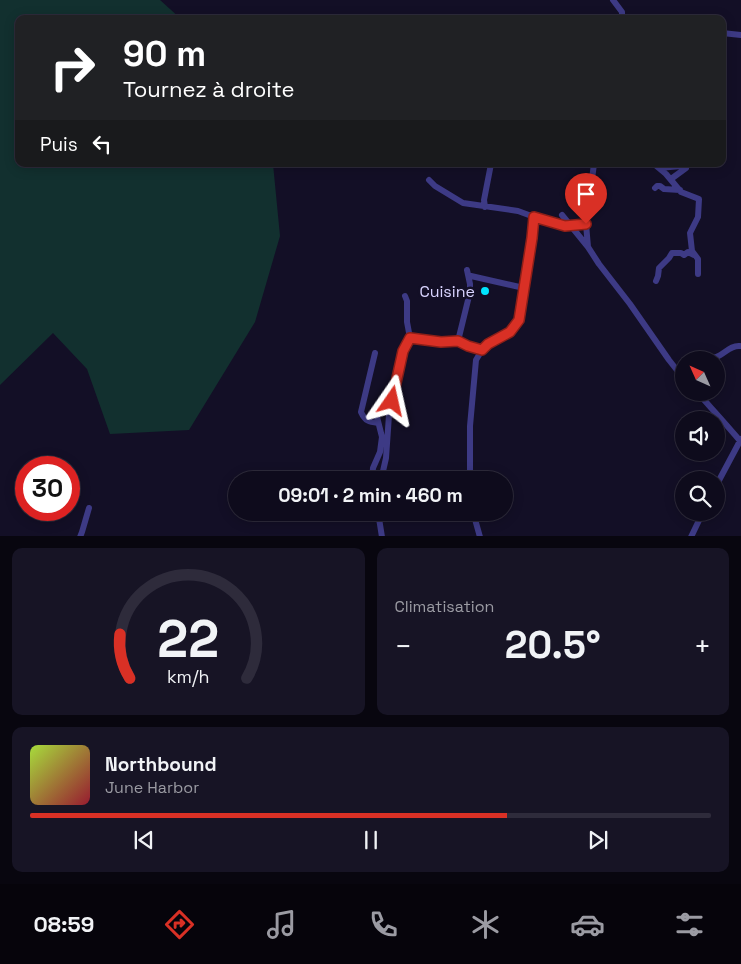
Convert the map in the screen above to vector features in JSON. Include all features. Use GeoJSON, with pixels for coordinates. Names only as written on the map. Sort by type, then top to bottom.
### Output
{"type":"FeatureCollection","features":[{"type":"Feature","properties":{"kind":"street"},"geometry":{"type":"LineString","coordinates":[[613,0],[622,12],[622,15]]}},
{"type":"Feature","properties":{"kind":"street"},"geometry":{"type":"LineString","coordinates":[[726,33],[741,35]]}},
{"type":"Feature","properties":{"kind":"street"},"geometry":{"type":"LineString","coordinates":[[485,207],[484,200],[490,167]]}},
{"type":"Feature","properties":{"kind":"street"},"geometry":{"type":"LineString","coordinates":[[588,247],[586,224],[594,167]]}},
{"type":"Feature","properties":{"kind":"street"},"geometry":{"type":"LineString","coordinates":[[657,167],[680,190]]}},
{"type":"Feature","properties":{"kind":"street"},"geometry":{"type":"LineString","coordinates":[[671,180],[685,167]]}},
{"type":"Feature","properties":{"kind":"street"},"geometry":{"type":"LineString","coordinates":[[429,180],[435,186],[463,203],[518,211],[565,226],[586,224]]}},
{"type":"Feature","properties":{"kind":"street"},"geometry":{"type":"LineString","coordinates":[[655,188],[660,186],[664,189],[680,190],[700,199],[698,217],[690,232],[692,251],[698,259],[698,274]]}},
{"type":"Feature","properties":{"kind":"street"},"geometry":{"type":"LineString","coordinates":[[562,215],[675,365]]}},
{"type":"Feature","properties":{"kind":"street"},"geometry":{"type":"LineString","coordinates":[[470,471],[470,426],[476,360],[488,344],[510,332],[519,320],[534,217]]}},
{"type":"Feature","properties":{"kind":"street"},"geometry":{"type":"LineString","coordinates":[[656,281],[659,268],[672,252],[684,255],[688,252],[695,255]]}},
{"type":"Feature","properties":{"kind":"street"},"geometry":{"type":"LineString","coordinates":[[458,341],[470,292],[466,270]]}},
{"type":"Feature","properties":{"kind":"street"},"geometry":{"type":"LineString","coordinates":[[471,276],[524,288]]}},
{"type":"Feature","properties":{"kind":"street"},"geometry":{"type":"LineString","coordinates":[[383,471],[386,458],[389,415],[403,351],[410,338],[407,322],[407,300],[405,296]]}},
{"type":"Feature","properties":{"kind":"street"},"geometry":{"type":"LineString","coordinates":[[410,338],[441,342],[458,341],[482,350]]}},
{"type":"Feature","properties":{"kind":"street"},"geometry":{"type":"LineString","coordinates":[[725,351],[733,346],[740,346]]}},
{"type":"Feature","properties":{"kind":"street"},"geometry":{"type":"LineString","coordinates":[[373,471],[380,452],[382,437],[377,420],[368,422],[361,412],[375,353]]}},
{"type":"Feature","properties":{"kind":"street"},"geometry":{"type":"LineString","coordinates":[[705,401],[741,441],[724,471]]}},
{"type":"Feature","properties":{"kind":"street"},"geometry":{"type":"LineString","coordinates":[[80,536],[89,508]]}},
{"type":"Feature","properties":{"kind":"street"},"geometry":{"type":"LineString","coordinates":[[379,521],[382,536]]}},
{"type":"Feature","properties":{"kind":"street"},"geometry":{"type":"LineString","coordinates":[[476,521],[480,536]]}},
{"type":"Feature","properties":{"kind":"street"},"geometry":{"type":"LineString","coordinates":[[691,536],[698,521]]}},
{"type":"Feature","properties":{"kind":"green space"},"geometry":{"type":"Polygon","coordinates":[[[0,0],[160,0],[177,15],[15,15],[15,167],[273,167],[280,236],[255,322],[189,430],[110,434],[87,369],[53,333],[0,385],[0,0]]]}},
{"type":"Feature","properties":{"kind":"place","name":"Cuisine"},"geometry":{"type":"Point","coordinates":[485,291]}},
{"type":"Feature","properties":{"kind":"route"},"geometry":{"type":"LineString","coordinates":[[392,401],[403,351],[410,338],[441,342],[458,341],[482,350],[488,344],[510,332],[519,320],[534,217],[565,226],[586,224]]}}]}
